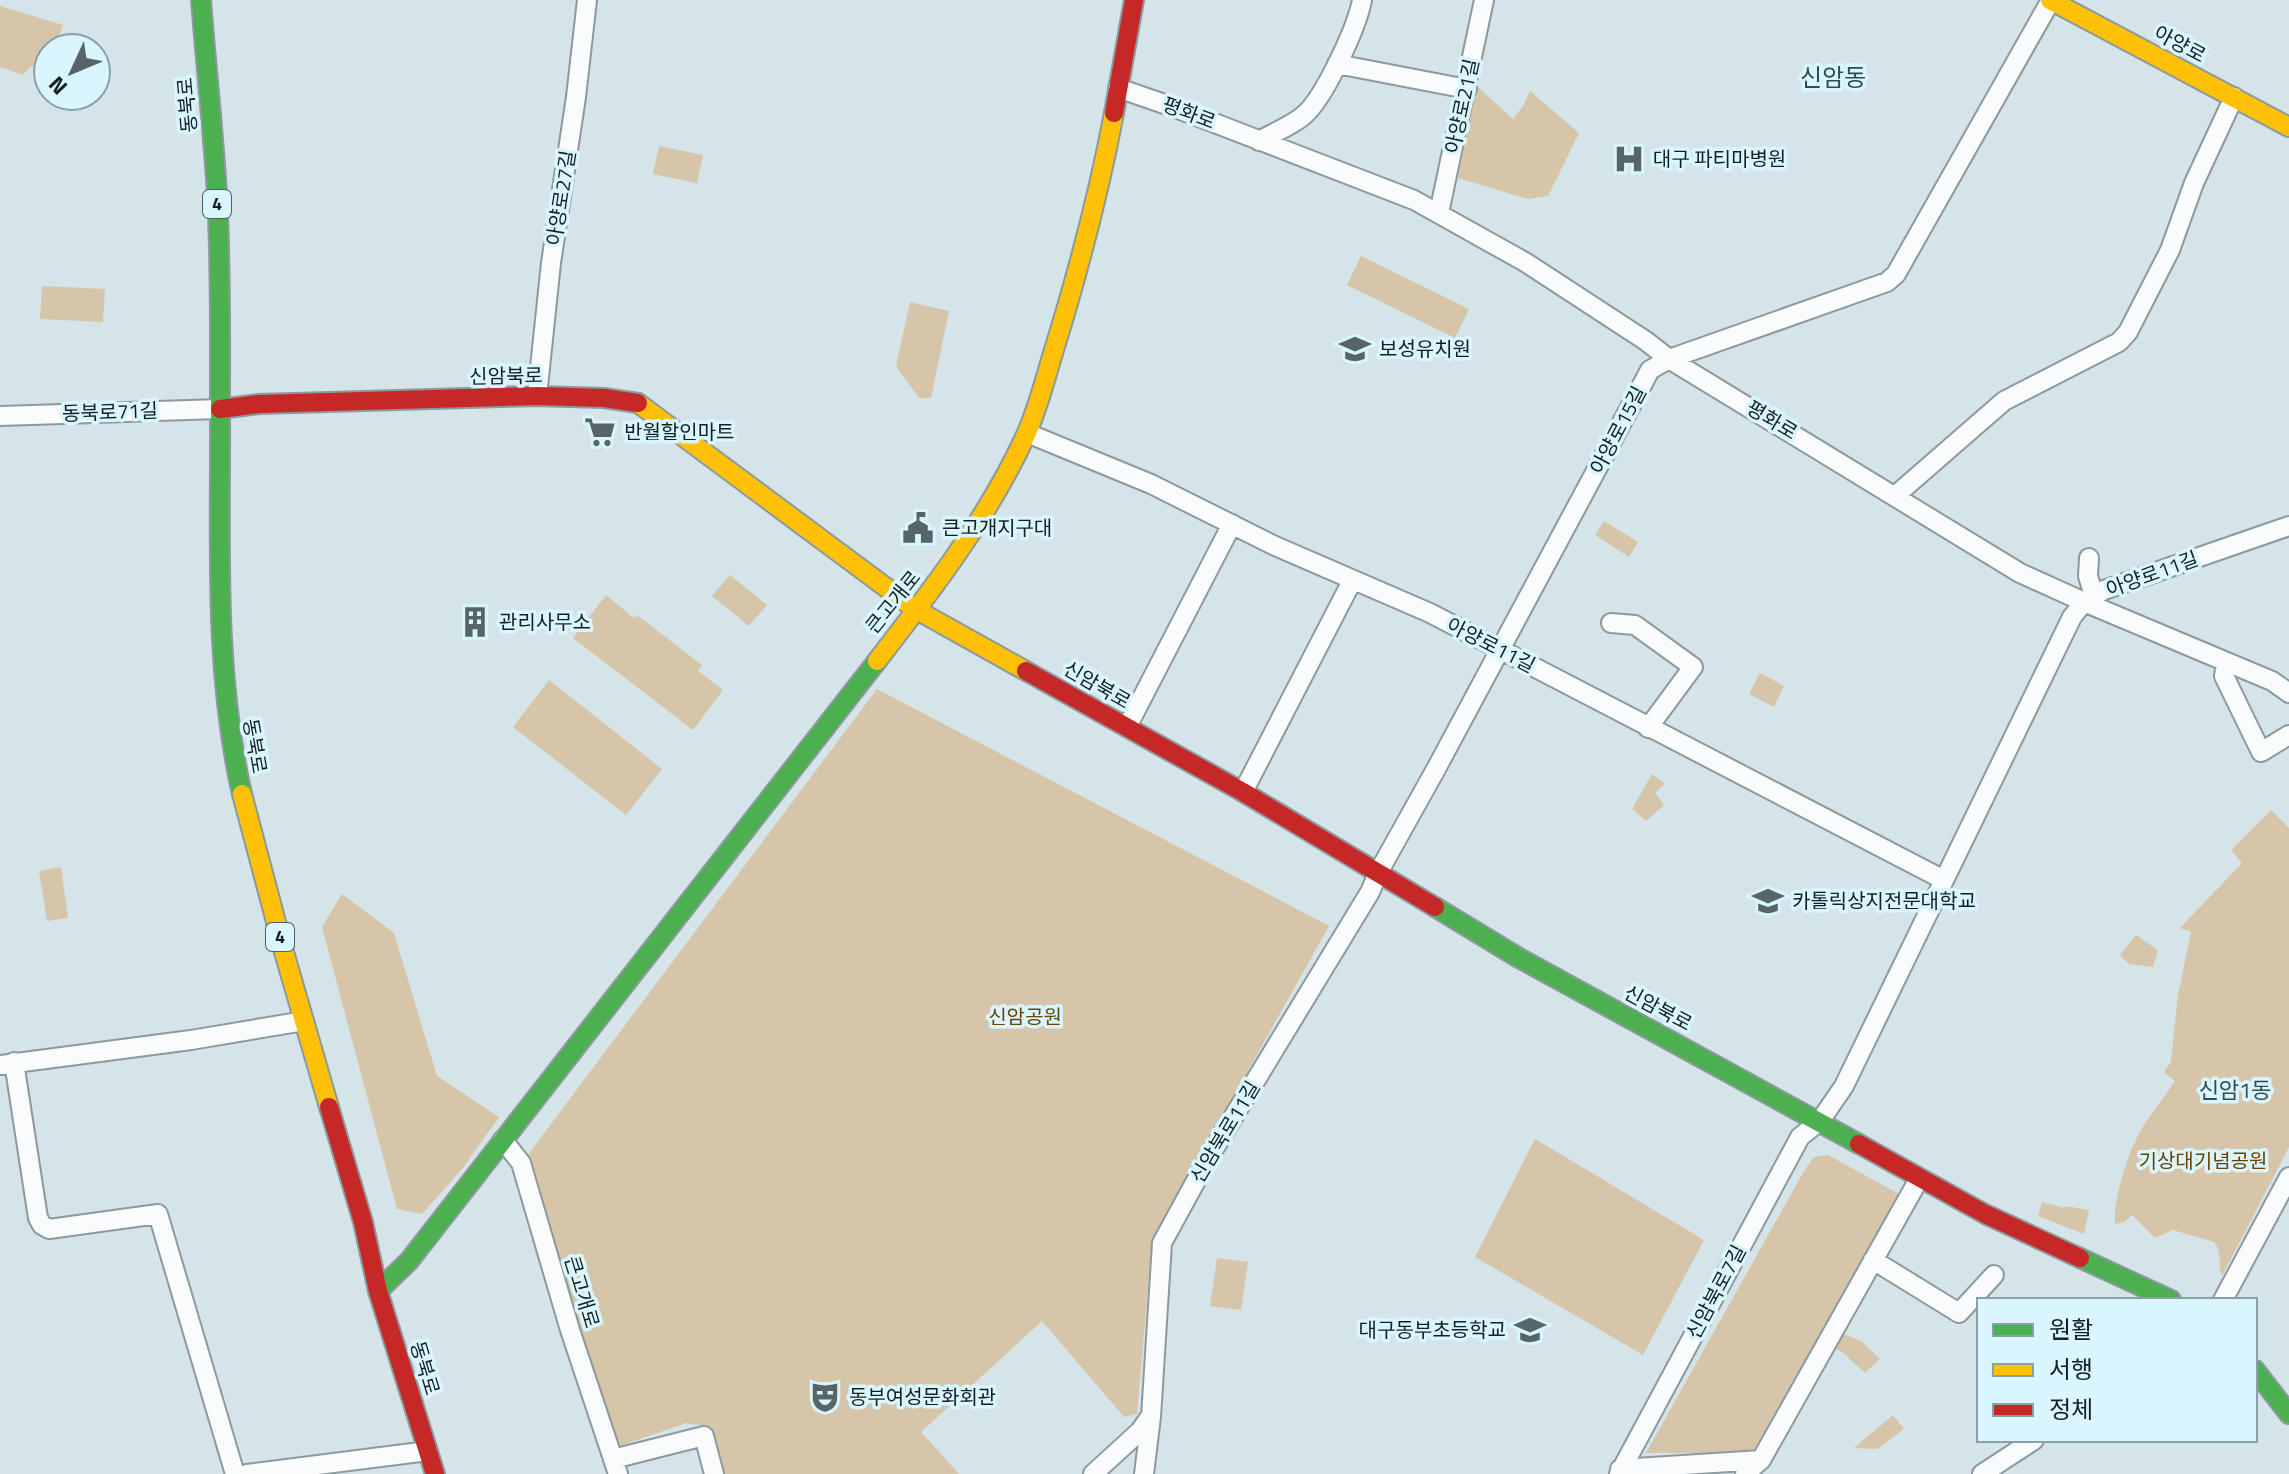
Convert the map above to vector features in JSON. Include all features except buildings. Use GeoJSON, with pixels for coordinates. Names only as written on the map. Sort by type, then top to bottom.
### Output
{"type":"FeatureCollection","features":[{"type":"Feature","properties":{"kind":"main road","name":"동북로"},"geometry":{"type":"LineString","coordinates":[[201,0],[217,195],[220,409],[218,555],[230,740],[248,819],[363,1222],[378,1291],[435,1474]]}},
{"type":"Feature","properties":{"kind":"main road","name":"큰고개로"},"geometry":{"type":"LineString","coordinates":[[378,1291],[409,1261],[934,588],[998,492],[1027,433],[1070,302],[1092,216],[1134,0]]}},
{"type":"Feature","properties":{"kind":"main road","name":"아양로"},"geometry":{"type":"LineString","coordinates":[[2050,0],[2289,127]]}},
{"type":"Feature","properties":{"kind":"main road","name":"신암북로"},"geometry":{"type":"LineString","coordinates":[[220,409],[259,404],[537,396],[604,398],[639,403],[915,609],[1243,792],[1519,958],[1820,1121],[1919,1179],[1985,1214],[2167,1298]]}},
{"type":"Feature","properties":{"kind":"main road"},"geometry":{"type":"LineString","coordinates":[[2257,1373],[2289,1414]]}},
{"type":"Feature","properties":{"kind":"street","name":"아양로27길"},"geometry":{"type":"LineString","coordinates":[[537,396],[551,263],[587,0]]}},
{"type":"Feature","properties":{"kind":"street","name":"아양로21길"},"geometry":{"type":"LineString","coordinates":[[1439,213],[1484,0]]}},
{"type":"Feature","properties":{"kind":"street","name":"아양로15길"},"geometry":{"type":"LineString","coordinates":[[1378,873],[1650,370],[1669,359],[1887,282],[1896,274],[2050,0]]}},
{"type":"Feature","properties":{"kind":"street"},"geometry":{"type":"LineString","coordinates":[[1259,141],[1303,116],[1337,64],[1361,6]]}},
{"type":"Feature","properties":{"kind":"street"},"geometry":{"type":"LineString","coordinates":[[1337,64],[1467,89]]}},
{"type":"Feature","properties":{"kind":"street","name":"평화로"},"geometry":{"type":"LineString","coordinates":[[1118,88],[1372,183],[1439,213],[1590,303],[1669,359],[2020,573],[2089,599],[2272,681],[2289,693]]}},
{"type":"Feature","properties":{"kind":"street"},"geometry":{"type":"LineString","coordinates":[[1896,495],[2004,401],[2119,342],[2128,332],[2170,250],[2194,183],[2234,97]]}},
{"type":"Feature","properties":{"kind":"street","name":"동북로71길"},"geometry":{"type":"LineString","coordinates":[[0,416],[220,409]]}},
{"type":"Feature","properties":{"kind":"street","name":"아양로11길"},"geometry":{"type":"LineString","coordinates":[[1027,433],[1151,484],[1352,581],[1430,613],[1944,880]]}},
{"type":"Feature","properties":{"kind":"street"},"geometry":{"type":"LineString","coordinates":[[1127,727],[1232,524]]}},
{"type":"Feature","properties":{"kind":"street","name":"아양로11길"},"geometry":{"type":"LineString","coordinates":[[1820,1121],[1844,1086],[2072,617],[2089,599],[2104,590],[2289,526]]}},
{"type":"Feature","properties":{"kind":"street"},"geometry":{"type":"LineString","coordinates":[[2089,558],[2089,599]]}},
{"type":"Feature","properties":{"kind":"street"},"geometry":{"type":"LineString","coordinates":[[1243,792],[1352,581]]}},
{"type":"Feature","properties":{"kind":"street"},"geometry":{"type":"LineString","coordinates":[[1611,623],[1635,625],[1693,667],[1648,728]]}},
{"type":"Feature","properties":{"kind":"street"},"geometry":{"type":"LineString","coordinates":[[2226,662],[2224,676],[2261,752],[2289,735]]}},
{"type":"Feature","properties":{"kind":"street","name":"신암북로11길"},"geometry":{"type":"LineString","coordinates":[[1144,1474],[1151,1417],[1162,1243],[1209,1157],[1370,892],[1378,873]]}},
{"type":"Feature","properties":{"kind":"street"},"geometry":{"type":"LineString","coordinates":[[235,1474],[158,1214],[49,1229],[42,1225],[38,1218],[7,1064],[191,1040],[304,1021]]}},
{"type":"Feature","properties":{"kind":"street","name":"신암북로7길"},"geometry":{"type":"LineString","coordinates":[[1619,1472],[1800,1137],[1820,1121]]}},
{"type":"Feature","properties":{"kind":"street","name":"큰고개로"},"geometry":{"type":"LineString","coordinates":[[503,1140],[521,1163],[570,1330],[615,1467]]}},
{"type":"Feature","properties":{"kind":"street"},"geometry":{"type":"LineString","coordinates":[[2224,1298],[2289,1177]]}},
{"type":"Feature","properties":{"kind":"street"},"geometry":{"type":"LineString","coordinates":[[1745,1474],[1761,1460],[1919,1179]]}},
{"type":"Feature","properties":{"kind":"street"},"geometry":{"type":"LineString","coordinates":[[1873,1260],[1959,1313],[1977,1299]]}},
{"type":"Feature","properties":{"kind":"street"},"geometry":{"type":"LineString","coordinates":[[1979,1297],[1994,1275]]}},
{"type":"Feature","properties":{"kind":"street"},"geometry":{"type":"LineString","coordinates":[[1093,1474],[1151,1417]]}},
{"type":"Feature","properties":{"kind":"street"},"geometry":{"type":"LineString","coordinates":[[615,1467],[704,1436],[714,1474]]}},
{"type":"Feature","properties":{"kind":"street"},"geometry":{"type":"LineString","coordinates":[[1982,1474],[2031,1442]]}},
{"type":"Feature","properties":{"kind":"street"},"geometry":{"type":"LineString","coordinates":[[247,1474],[428,1451]]}},
{"type":"Feature","properties":{"kind":"street","name":"신암북로7길"},"geometry":{"type":"LineString","coordinates":[[1619,1472],[1761,1460]]}},
{"type":"Feature","properties":{"kind":"green space"},"geometry":{"type":"Polygon","coordinates":[[[0,6],[63,25],[61,32],[32,32],[32,67],[23,75],[0,67],[0,6]]]}},
{"type":"Feature","properties":{"kind":"green space"},"geometry":{"type":"Polygon","coordinates":[[[1477,86],[1513,119],[1530,91],[1579,133],[1548,196],[1528,199],[1458,178],[1477,86]]]}},
{"type":"Feature","properties":{"kind":"green space"},"geometry":{"type":"Polygon","coordinates":[[[659,146],[703,155],[697,183],[653,174],[659,146]]]}},
{"type":"Feature","properties":{"kind":"green space"},"geometry":{"type":"Polygon","coordinates":[[[1361,256],[1469,309],[1455,338],[1347,285],[1361,256]]]}},
{"type":"Feature","properties":{"kind":"green space"},"geometry":{"type":"Polygon","coordinates":[[[42,286],[105,289],[103,322],[40,319],[42,286]]]}},
{"type":"Feature","properties":{"kind":"green space"},"geometry":{"type":"Polygon","coordinates":[[[910,302],[949,311],[931,398],[919,398],[896,366],[910,302]]]}},
{"type":"Feature","properties":{"kind":"green space"},"geometry":{"type":"Polygon","coordinates":[[[1604,521],[1638,542],[1629,557],[1595,535],[1604,521]]]}},
{"type":"Feature","properties":{"kind":"green space"},"geometry":{"type":"Polygon","coordinates":[[[730,575],[767,605],[749,626],[712,596],[730,575]]]}},
{"type":"Feature","properties":{"kind":"green space"},"geometry":{"type":"Polygon","coordinates":[[[606,595],[702,665],[698,671],[723,690],[693,730],[573,638],[606,595]]]}},
{"type":"Feature","properties":{"kind":"green space"},"geometry":{"type":"Polygon","coordinates":[[[1760,673],[1784,686],[1774,707],[1749,694],[1760,673]]]}},
{"type":"Feature","properties":{"kind":"green space"},"geometry":{"type":"Polygon","coordinates":[[[549,680],[662,769],[626,815],[513,727],[549,680]]]}},
{"type":"Feature","properties":{"kind":"green space","name":"신암공원"},"geometry":{"type":"Polygon","coordinates":[[[877,689],[1329,926],[1152,1242],[1137,1414],[1124,1417],[1042,1321],[921,1432],[959,1474],[724,1474],[712,1427],[686,1423],[617,1447],[524,1160],[877,689]]]}},
{"type":"Feature","properties":{"kind":"green space"},"geometry":{"type":"Polygon","coordinates":[[[1652,774],[1665,784],[1655,793],[1664,805],[1646,821],[1632,809],[1652,774]]]}},
{"type":"Feature","properties":{"kind":"green space","name":"기상대기념공원"},"geometry":{"type":"Polygon","coordinates":[[[2271,810],[2289,828],[2289,1147],[2222,1276],[2214,1242],[2173,1230],[2155,1238],[2132,1215],[2124,1222],[2115,1224],[2115,1213],[2134,1144],[2175,1081],[2164,1072],[2171,1062],[2178,995],[2191,932],[2180,928],[2242,863],[2231,850],[2271,810]]]}},
{"type":"Feature","properties":{"kind":"green space"},"geometry":{"type":"Polygon","coordinates":[[[61,867],[68,918],[47,921],[39,871],[61,867]]]}},
{"type":"Feature","properties":{"kind":"green space"},"geometry":{"type":"Polygon","coordinates":[[[342,894],[394,933],[437,1076],[499,1117],[462,1169],[422,1214],[397,1209],[322,927],[342,894]]]}},
{"type":"Feature","properties":{"kind":"green space"},"geometry":{"type":"Polygon","coordinates":[[[2136,935],[2158,950],[2153,967],[2129,964],[2120,955],[2136,935]]]}},
{"type":"Feature","properties":{"kind":"green space"},"geometry":{"type":"Polygon","coordinates":[[[1535,1139],[1704,1240],[1643,1355],[1475,1257],[1535,1139]]]}},
{"type":"Feature","properties":{"kind":"green space"},"geometry":{"type":"Polygon","coordinates":[[[1828,1155],[1899,1194],[1752,1453],[1646,1453],[1804,1171],[1814,1157],[1828,1155]]]}},
{"type":"Feature","properties":{"kind":"green space"},"geometry":{"type":"Polygon","coordinates":[[[2042,1202],[2089,1210],[2084,1234],[2038,1216],[2042,1202]]]}},
{"type":"Feature","properties":{"kind":"green space"},"geometry":{"type":"Polygon","coordinates":[[[1217,1258],[1248,1262],[1241,1310],[1210,1306],[1217,1258]]]}},
{"type":"Feature","properties":{"kind":"green space"},"geometry":{"type":"Polygon","coordinates":[[[1841,1333],[1861,1341],[1880,1359],[1865,1373],[1833,1347],[1841,1333]]]}},
{"type":"Feature","properties":{"kind":"green space"},"geometry":{"type":"Polygon","coordinates":[[[1893,1415],[1904,1429],[1877,1449],[1854,1448],[1893,1415]]]}},
{"type":"Feature","properties":{"kind":"traffic: fast"},"geometry":{"type":"LineString","coordinates":[[201,0],[218,221],[220,602],[226,698],[242,794]]}},
{"type":"Feature","properties":{"kind":"traffic: fast"},"geometry":{"type":"LineString","coordinates":[[378,1291],[409,1261],[877,661]]}},
{"type":"Feature","properties":{"kind":"traffic: fast"},"geometry":{"type":"LineString","coordinates":[[1435,907],[1519,958],[1859,1144]]}},
{"type":"Feature","properties":{"kind":"traffic: fast"},"geometry":{"type":"LineString","coordinates":[[2080,1258],[2167,1298]]}},
{"type":"Feature","properties":{"kind":"traffic: fast"},"geometry":{"type":"LineString","coordinates":[[2257,1373],[2289,1414]]}},
{"type":"Feature","properties":{"kind":"traffic: slow"},"geometry":{"type":"LineString","coordinates":[[2050,0],[2289,127]]}},
{"type":"Feature","properties":{"kind":"traffic: slow"},"geometry":{"type":"LineString","coordinates":[[877,661],[976,525],[1030,426],[1080,262],[1114,113]]}},
{"type":"Feature","properties":{"kind":"traffic: slow"},"geometry":{"type":"LineString","coordinates":[[638,403],[915,609],[1026,671]]}},
{"type":"Feature","properties":{"kind":"traffic: slow"},"geometry":{"type":"LineString","coordinates":[[242,794],[329,1107]]}},
{"type":"Feature","properties":{"kind":"traffic: jam"},"geometry":{"type":"LineString","coordinates":[[1114,113],[1134,0]]}},
{"type":"Feature","properties":{"kind":"traffic: jam"},"geometry":{"type":"LineString","coordinates":[[220,409],[259,404],[537,396],[604,398],[638,403]]}},
{"type":"Feature","properties":{"kind":"traffic: jam"},"geometry":{"type":"LineString","coordinates":[[1026,671],[1243,792],[1435,907]]}},
{"type":"Feature","properties":{"kind":"traffic: jam"},"geometry":{"type":"LineString","coordinates":[[329,1107],[363,1222],[378,1291],[435,1474]]}},
{"type":"Feature","properties":{"kind":"traffic: jam"},"geometry":{"type":"LineString","coordinates":[[1859,1144],[1985,1214],[2080,1258]]}},
{"type":"Feature","properties":{"kind":"place","name":"대구 파티마병원"},"geometry":{"type":"Point","coordinates":[1629,159]}},
{"type":"Feature","properties":{"kind":"place","name":"보성유치원"},"geometry":{"type":"Point","coordinates":[1355,349]}},
{"type":"Feature","properties":{"kind":"place","name":"반월할인마트"},"geometry":{"type":"Point","coordinates":[600,432]}},
{"type":"Feature","properties":{"kind":"place","name":"큰고개지구대"},"geometry":{"type":"Point","coordinates":[918,528]}},
{"type":"Feature","properties":{"kind":"place","name":"관리사무소"},"geometry":{"type":"Point","coordinates":[475,622]}},
{"type":"Feature","properties":{"kind":"place","name":"카톨릭상지전문대학교"},"geometry":{"type":"Point","coordinates":[1768,901]}},
{"type":"Feature","properties":{"kind":"place","name":"대구동부초등학교"},"geometry":{"type":"Point","coordinates":[1530,1330]}},
{"type":"Feature","properties":{"kind":"place","name":"동부여성문화회관"},"geometry":{"type":"Point","coordinates":[825,1397]}},
{"type":"Feature","properties":{"kind":"district","name":"신암동"},"geometry":{"type":"Point","coordinates":[1833,78]}},
{"type":"Feature","properties":{"kind":"district","name":"신암1동"},"geometry":{"type":"Point","coordinates":[2235,1090]}}]}
